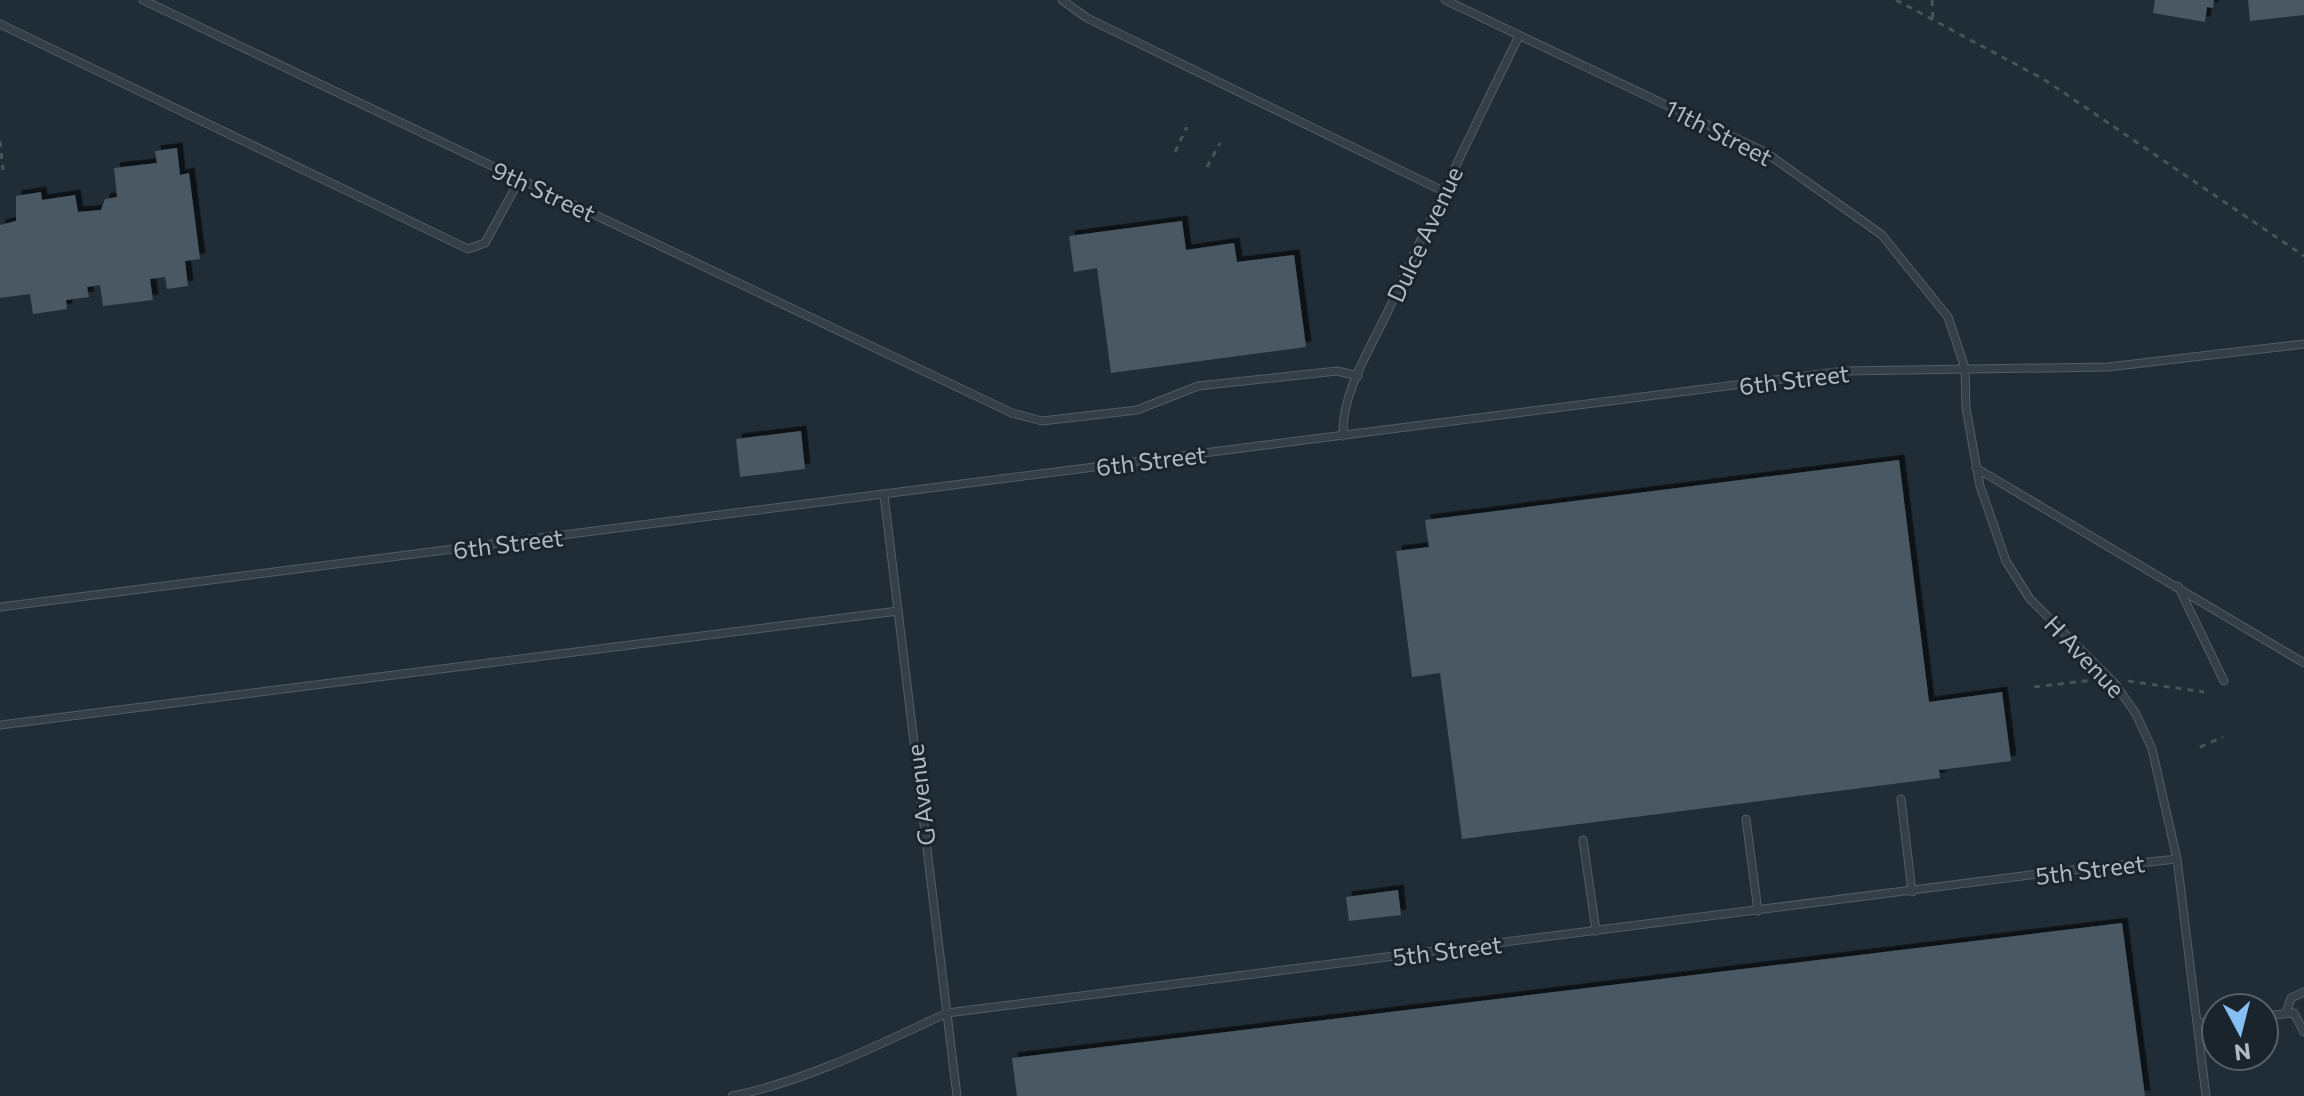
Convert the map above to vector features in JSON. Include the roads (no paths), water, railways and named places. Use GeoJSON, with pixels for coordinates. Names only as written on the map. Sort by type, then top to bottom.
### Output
{"type":"FeatureCollection","features":[{"type":"Feature","properties":{"kind":"lane","name":"9th Street"},"geometry":{"type":"LineString","coordinates":[[143,0],[1012,413],[1042,421],[1137,410],[1198,386],[1337,371],[1358,376]]}},
{"type":"Feature","properties":{"kind":"lane"},"geometry":{"type":"LineString","coordinates":[[1062,0],[1087,18],[1443,191]]}},
{"type":"Feature","properties":{"kind":"lane","name":"11th Street"},"geometry":{"type":"LineString","coordinates":[[1445,0],[1765,152],[1882,235],[1948,317],[1965,368]]}},
{"type":"Feature","properties":{"kind":"lane"},"geometry":{"type":"LineString","coordinates":[[0,24],[445,242],[468,249],[485,243],[520,179]]}},
{"type":"Feature","properties":{"kind":"lane","name":"Dulce Avenue"},"geometry":{"type":"LineString","coordinates":[[1343,436],[1342,415],[1358,376],[1519,36]]}},
{"type":"Feature","properties":{"kind":"lane","name":"6th Street"},"geometry":{"type":"LineString","coordinates":[[0,607],[1844,371],[2108,367],[2304,344]]}},
{"type":"Feature","properties":{"kind":"lane","name":"H Avenue"},"geometry":{"type":"LineString","coordinates":[[1965,368],[1966,408],[1976,468],[1995,535],[2016,580],[2030,599],[2111,678],[2143,727],[2160,777],[2177,859],[2206,1096]]}},
{"type":"Feature","properties":{"kind":"lane"},"geometry":{"type":"LineString","coordinates":[[1976,468],[2178,585],[2304,663]]}},
{"type":"Feature","properties":{"kind":"lane","name":"G Avenue"},"geometry":{"type":"LineString","coordinates":[[884,495],[957,1096]]}},
{"type":"Feature","properties":{"kind":"lane"},"geometry":{"type":"LineString","coordinates":[[2178,585],[2224,681]]}},
{"type":"Feature","properties":{"kind":"lane"},"geometry":{"type":"LineString","coordinates":[[0,725],[898,611]]}},
{"type":"Feature","properties":{"kind":"lane"},"geometry":{"type":"LineString","coordinates":[[2294,655],[2304,652]]}},
{"type":"Feature","properties":{"kind":"lane"},"geometry":{"type":"LineString","coordinates":[[1901,799],[1912,892]]}},
{"type":"Feature","properties":{"kind":"lane"},"geometry":{"type":"LineString","coordinates":[[1746,819],[1758,911]]}},
{"type":"Feature","properties":{"kind":"lane"},"geometry":{"type":"LineString","coordinates":[[1583,840],[1596,931]]}},
{"type":"Feature","properties":{"kind":"lane","name":"5th Street"},"geometry":{"type":"LineString","coordinates":[[732,1096],[756,1091],[845,1060],[947,1013],[2177,859]]}},
{"type":"Feature","properties":{"kind":"lane"},"geometry":{"type":"LineString","coordinates":[[2286,1013],[2291,998],[2304,992]]}},
{"type":"Feature","properties":{"kind":"lane"},"geometry":{"type":"LineString","coordinates":[[2280,1014],[2294,1013],[2300,1018],[2304,1032]]}}]}
